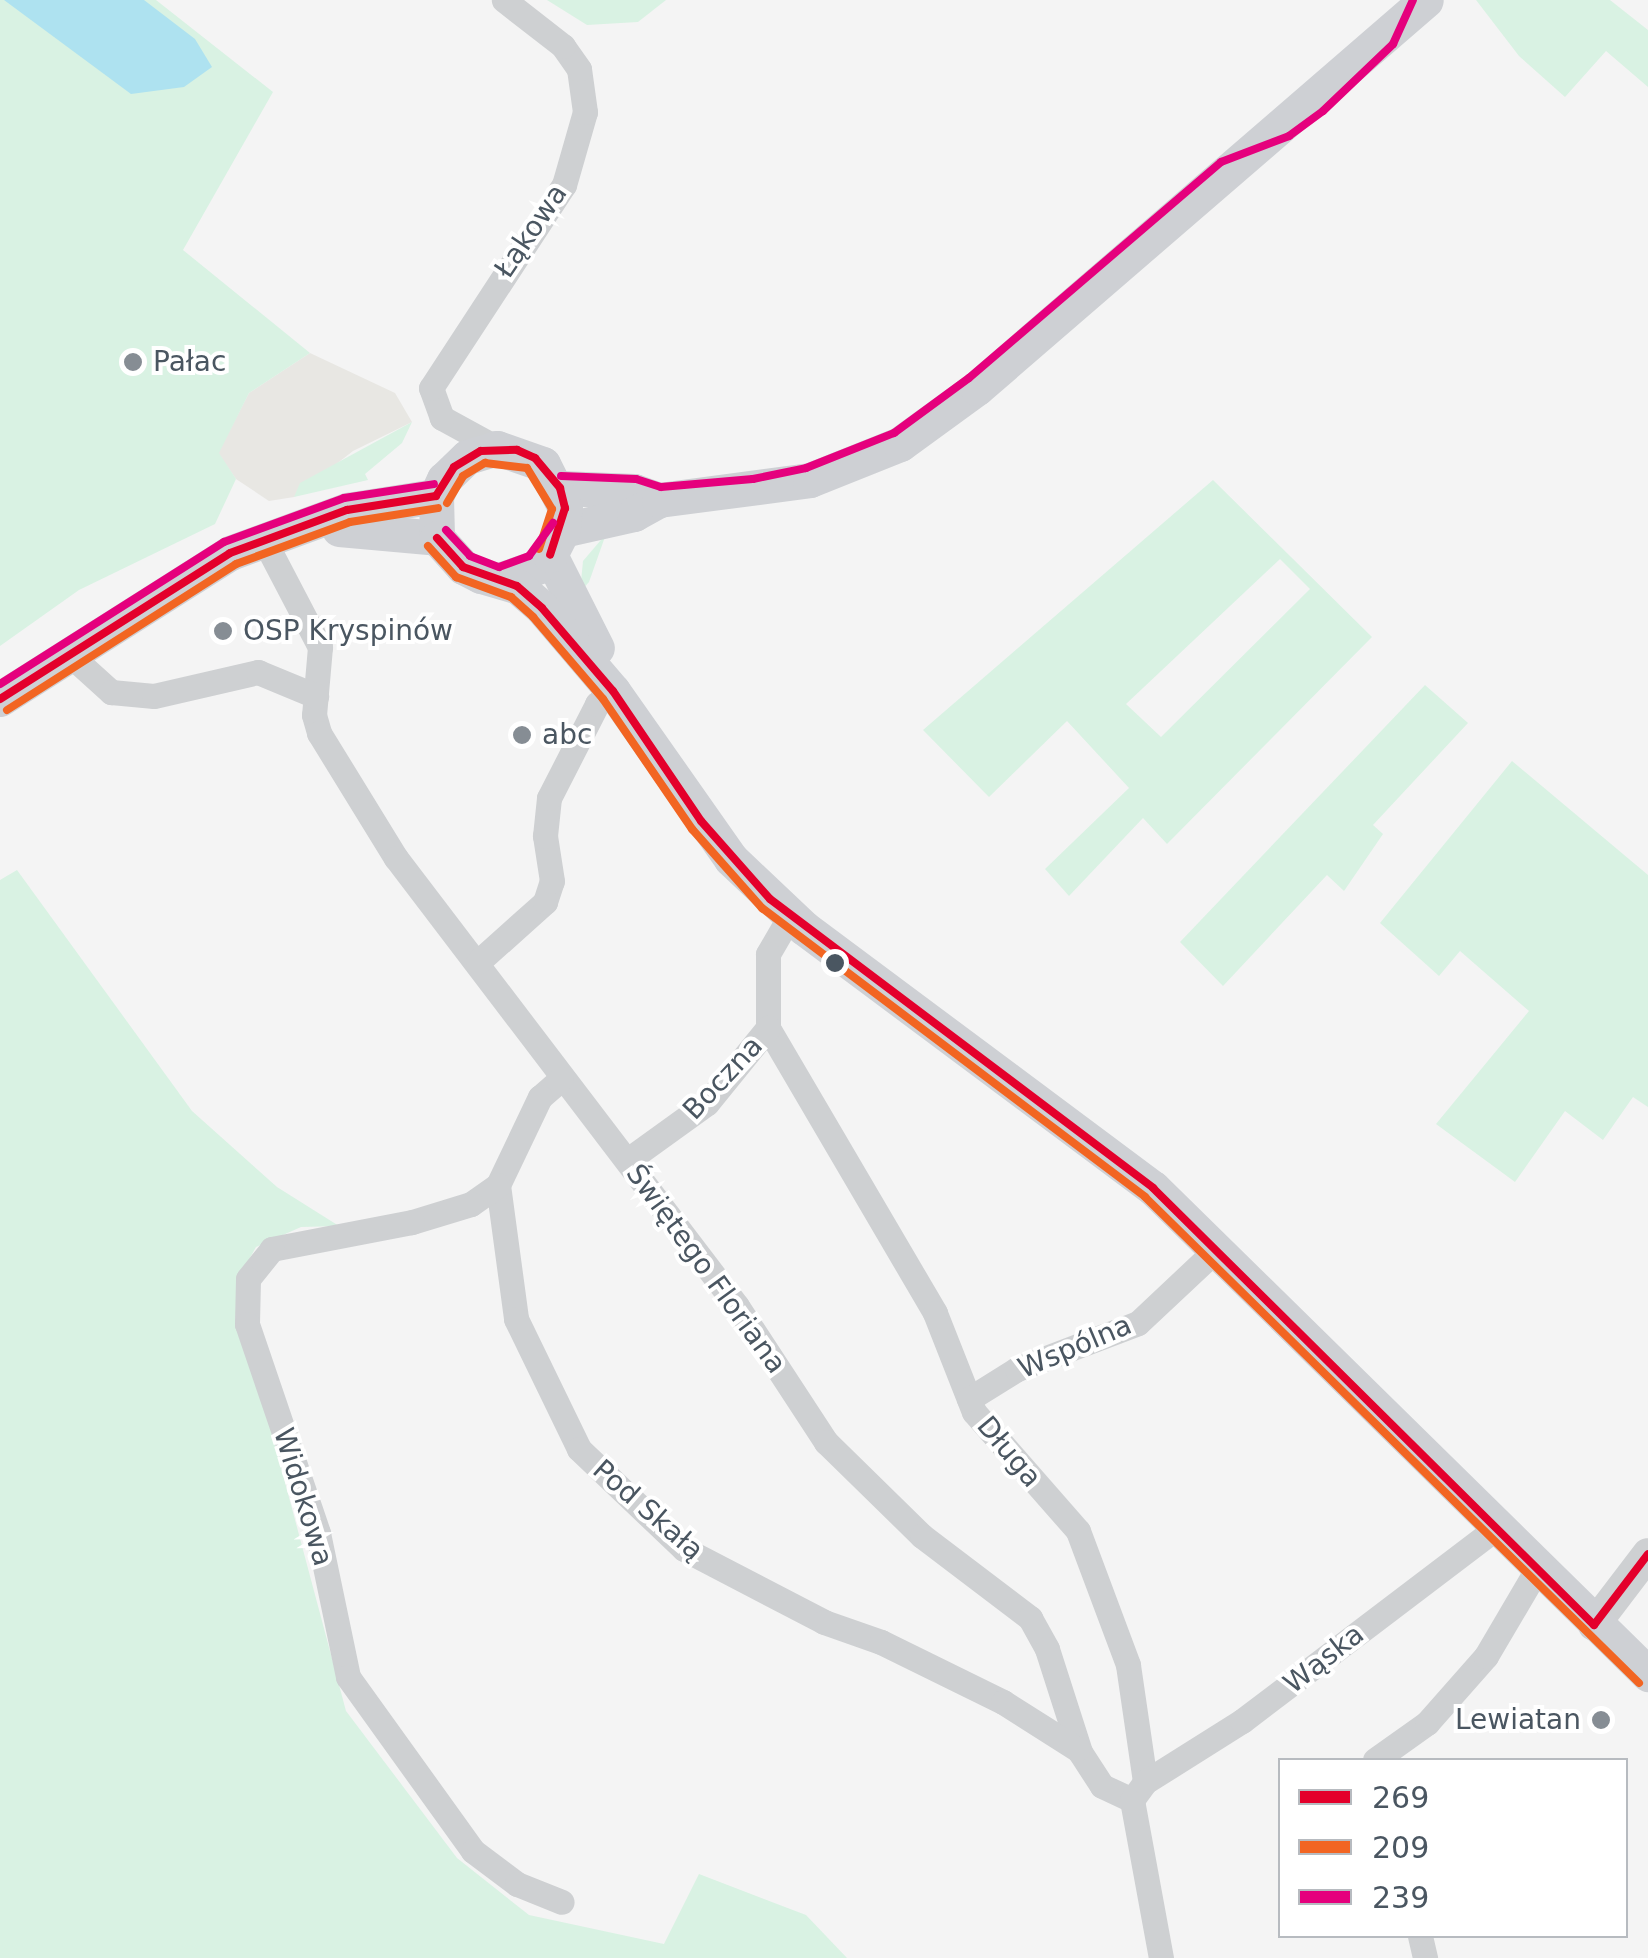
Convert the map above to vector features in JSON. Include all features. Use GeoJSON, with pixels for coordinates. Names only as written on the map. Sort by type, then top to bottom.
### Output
{"type":"FeatureCollection","features":[{"type":"Feature","properties":{"kind":"main road"},"geometry":{"type":"LineString","coordinates":[[499,580],[538,567],[557,542],[634,514],[660,500],[810,480],[876,456],[937,420],[1426,0]]}},
{"type":"Feature","properties":{"kind":"main road"},"geometry":{"type":"LineString","coordinates":[[0,699],[190,574],[264,540],[445,481],[497,448],[535,458],[560,488],[557,542],[614,691]]}},
{"type":"Feature","properties":{"kind":"main road"},"geometry":{"type":"LineString","coordinates":[[437,538],[445,481]]}},
{"type":"Feature","properties":{"kind":"main road"},"geometry":{"type":"LineString","coordinates":[[560,488],[634,491],[660,500]]}},
{"type":"Feature","properties":{"kind":"main road"},"geometry":{"type":"LineString","coordinates":[[308,527],[437,538],[463,568],[530,595],[614,691],[710,834],[790,916],[1086,1134],[1218,1248],[1536,1571],[1648,1674]]}},
{"type":"Feature","properties":{"kind":"street","name":"Łąkowa"},"geometry":{"type":"LineString","coordinates":[[445,481],[442,418],[431,388],[564,185],[585,112],[579,69],[564,46],[504,0]]}},
{"type":"Feature","properties":{"kind":"street"},"geometry":{"type":"LineString","coordinates":[[442,418],[497,448]]}},
{"type":"Feature","properties":{"kind":"street","name":"Świętego Floriana"},"geometry":{"type":"LineString","coordinates":[[264,540],[320,647],[316,696],[319,733],[396,858],[736,1306],[826,1442],[922,1536],[1030,1618],[1047,1650],[1080,1752],[1102,1786],[1138,1791]]}},
{"type":"Feature","properties":{"kind":"street"},"geometry":{"type":"LineString","coordinates":[[68,654],[110,692],[154,696],[258,672],[316,696]]}},
{"type":"Feature","properties":{"kind":"street"},"geometry":{"type":"LineString","coordinates":[[478,962],[546,902],[552,881],[545,836],[549,798],[598,704],[614,691]]}},
{"type":"Feature","properties":{"kind":"street"},"geometry":{"type":"LineString","coordinates":[[768,1028],[768,954],[790,916]]}},
{"type":"Feature","properties":{"kind":"street","name":"Boczna"},"geometry":{"type":"LineString","coordinates":[[628,1160],[708,1103],[768,1028]]}},
{"type":"Feature","properties":{"kind":"street","name":"Długa"},"geometry":{"type":"LineString","coordinates":[[768,1028],[934,1314],[969,1400],[1086,1548],[1128,1666],[1138,1791],[1161,1958]]}},
{"type":"Feature","properties":{"kind":"street"},"geometry":{"type":"LineString","coordinates":[[498,1185],[540,1096],[562,1079]]}},
{"type":"Feature","properties":{"kind":"street","name":"Pod Skałą"},"geometry":{"type":"LineString","coordinates":[[498,1185],[516,1319],[594,1468],[662,1522],[684,1549],[809,1615],[1004,1702],[1080,1752]]}},
{"type":"Feature","properties":{"kind":"street","name":"Widokowa"},"geometry":{"type":"LineString","coordinates":[[498,1185],[470,1204],[403,1224],[272,1248],[248,1280],[247,1324],[318,1533],[348,1677],[473,1851],[517,1884],[562,1902]]}},
{"type":"Feature","properties":{"kind":"street","name":"Wspólna"},"geometry":{"type":"LineString","coordinates":[[969,1400],[1017,1369],[1138,1323],[1218,1248]]}},
{"type":"Feature","properties":{"kind":"street","name":"Wąska"},"geometry":{"type":"LineString","coordinates":[[1138,1791],[1242,1721],[1496,1528]]}},
{"type":"Feature","properties":{"kind":"street"},"geometry":{"type":"LineString","coordinates":[[1594,1626],[1648,1554]]}},
{"type":"Feature","properties":{"kind":"street"},"geometry":{"type":"LineString","coordinates":[[1378,1758],[1427,1723],[1486,1656],[1536,1571]]}},
{"type":"Feature","properties":{"kind":"shaded area"},"geometry":{"type":"Polygon","coordinates":[[[310,353],[395,393],[412,422],[353,451],[294,497],[269,501],[236,479],[218,453],[249,393],[310,353]]]}},
{"type":"Feature","properties":{"kind":"green space"},"geometry":{"type":"Polygon","coordinates":[[[0,0],[156,0],[273,92],[183,250],[310,353],[249,393],[219,453],[236,479],[215,524],[79,590],[0,646],[0,0]]]}},
{"type":"Feature","properties":{"kind":"green space"},"geometry":{"type":"Polygon","coordinates":[[[547,0],[666,0],[638,22],[587,25],[547,0]]]}},
{"type":"Feature","properties":{"kind":"green space"},"geometry":{"type":"Polygon","coordinates":[[[1476,0],[1610,0],[1648,30],[1648,87],[1606,51],[1565,97],[1519,56],[1476,0]]]}},
{"type":"Feature","properties":{"kind":"green space"},"geometry":{"type":"Polygon","coordinates":[[[412,422],[402,443],[365,474],[368,480],[294,497],[300,483],[412,422]]]}},
{"type":"Feature","properties":{"kind":"green space"},"geometry":{"type":"Polygon","coordinates":[[[1213,480],[1372,637],[1167,844],[1143,818],[1069,896],[1045,869],[1129,788],[1067,721],[989,797],[923,730],[1213,480]],[[1280,559],[1126,704],[1161,737],[1310,589],[1280,559]]]}},
{"type":"Feature","properties":{"kind":"green space"},"geometry":{"type":"Polygon","coordinates":[[[606,534],[589,582],[580,592],[583,561],[606,534]]]}},
{"type":"Feature","properties":{"kind":"green space"},"geometry":{"type":"Polygon","coordinates":[[[1425,685],[1468,723],[1373,825],[1383,834],[1344,891],[1327,875],[1223,986],[1180,942],[1425,685]]]}},
{"type":"Feature","properties":{"kind":"green space"},"geometry":{"type":"Polygon","coordinates":[[[1512,761],[1648,875],[1648,1107],[1633,1097],[1603,1140],[1565,1111],[1515,1182],[1436,1124],[1529,1011],[1460,951],[1439,976],[1380,923],[1512,761]]]}},
{"type":"Feature","properties":{"kind":"green space"},"geometry":{"type":"Polygon","coordinates":[[[17,870],[192,1111],[277,1187],[339,1226],[301,1227],[256,1247],[241,1274],[270,1426],[346,1711],[457,1858],[529,1915],[664,1944],[699,1874],[806,1915],[847,1958],[0,1958],[0,880],[17,870]]]}},
{"type":"Feature","properties":{"kind":"water"},"geometry":{"type":"Polygon","coordinates":[[[4,0],[144,0],[195,39],[212,67],[184,87],[131,94],[4,0]]]}},
{"type":"Feature","properties":{"kind":"transit line","name":"239"},"geometry":{"type":"LineString","coordinates":[[561,476],[636,479],[661,487],[753,479],[806,468],[894,433],[969,378],[1221,162],[1289,136],[1323,111],[1393,44],[1413,0]]}},
{"type":"Feature","properties":{"kind":"transit line","name":"269"},"geometry":{"type":"LineString","coordinates":[[436,496],[454,467],[481,451],[517,450],[535,458],[560,488],[565,508],[550,555]]}},
{"type":"Feature","properties":{"kind":"transit line","name":"209"},"geometry":{"type":"LineString","coordinates":[[447,503],[463,476],[485,463],[527,468],[552,509],[539,549]]}},
{"type":"Feature","properties":{"kind":"transit line","name":"239"},"geometry":{"type":"LineString","coordinates":[[0,684],[224,542],[344,498],[434,484]]}},
{"type":"Feature","properties":{"kind":"transit line","name":"269"},"geometry":{"type":"LineString","coordinates":[[0,699],[230,553],[347,510],[436,496]]}},
{"type":"Feature","properties":{"kind":"transit line","name":"209"},"geometry":{"type":"LineString","coordinates":[[7,710],[236,564],[350,522],[438,508]]}},
{"type":"Feature","properties":{"kind":"transit line","name":"239"},"geometry":{"type":"LineString","coordinates":[[446,530],[470,556],[499,567],[529,556],[553,523]]}},
{"type":"Feature","properties":{"kind":"transit line","name":"269"},"geometry":{"type":"LineString","coordinates":[[437,538],[463,567],[517,586],[542,608],[613,691],[701,821],[770,899],[1153,1188],[1594,1625]]}},
{"type":"Feature","properties":{"kind":"transit line","name":"209"},"geometry":{"type":"LineString","coordinates":[[428,546],[456,577],[511,597],[533,617],[603,699],[692,829],[762,908],[1145,1197],[1639,1683]]}},
{"type":"Feature","properties":{"kind":"transit line","name":"269"},"geometry":{"type":"LineString","coordinates":[[1594,1625],[1648,1554]]}},
{"type":"Feature","properties":{"kind":"place","name":"Pałac"},"geometry":{"type":"Point","coordinates":[133,362]}},
{"type":"Feature","properties":{"kind":"place","name":"OSP Kryspinów"},"geometry":{"type":"Point","coordinates":[223,631]}},
{"type":"Feature","properties":{"kind":"place","name":"abc"},"geometry":{"type":"Point","coordinates":[522,735]}},
{"type":"Feature","properties":{"kind":"place","name":"Lewiatan"},"geometry":{"type":"Point","coordinates":[1601,1720]}}]}
